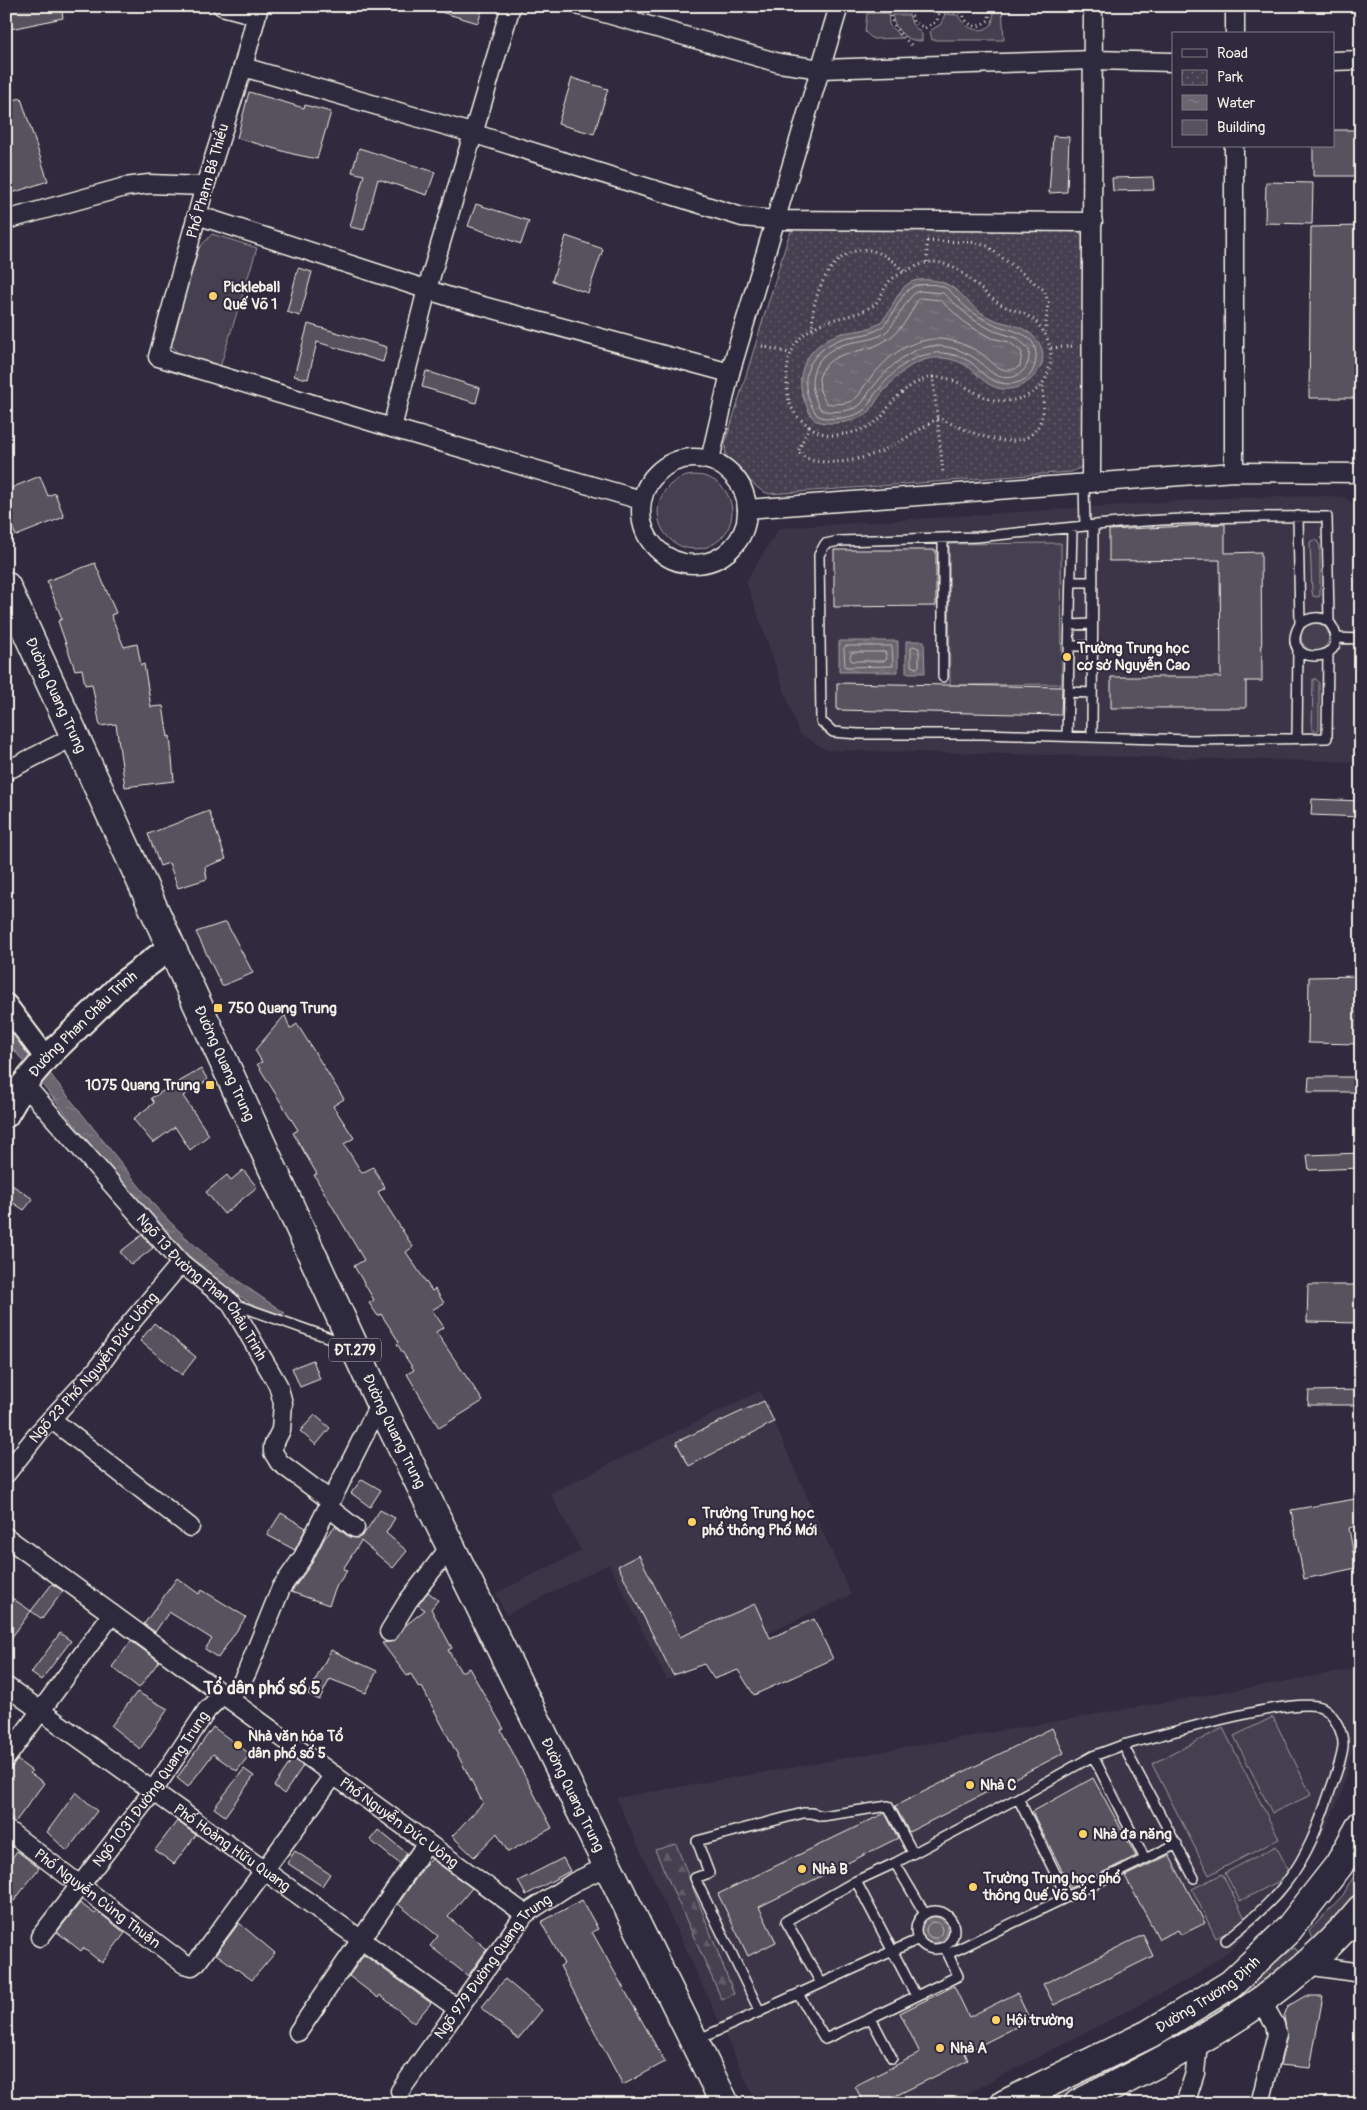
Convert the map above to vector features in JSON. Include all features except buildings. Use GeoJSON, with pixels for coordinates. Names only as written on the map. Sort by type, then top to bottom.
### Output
{"type":"FeatureCollection","features":[{"type":"Feature","properties":{"kind":"main road","name":"Đường Quang Trung"},"geometry":{"type":"LineString","coordinates":[[6,586],[353,1346],[725,2104]]}},
{"type":"Feature","properties":{"kind":"main road","name":"Đường Phan Châu Trinh"},"geometry":{"type":"LineString","coordinates":[[6,1115],[24,1084],[46,1058],[122,984],[172,946]]}},
{"type":"Feature","properties":{"kind":"main road","name":"Đường Trương Định"},"geometry":{"type":"LineString","coordinates":[[1005,2104],[1150,2034],[1217,1994],[1258,1961],[1288,1930],[1339,1865],[1361,1825]]}},
{"type":"Feature","properties":{"kind":"main road","name":"Đường Trương Định"},"geometry":{"type":"LineString","coordinates":[[1078,2104],[1198,2042],[1262,2002],[1336,1939],[1361,1909]]}},
{"type":"Feature","properties":{"kind":"main road"},"geometry":{"type":"LineString","coordinates":[[1288,1930],[1312,1960]]}},
{"type":"Feature","properties":{"kind":"street"},"geometry":{"type":"LineString","coordinates":[[222,6],[258,11]]}},
{"type":"Feature","properties":{"kind":"street"},"geometry":{"type":"LineString","coordinates":[[510,6],[475,134],[428,290],[392,428],[641,500]]}},
{"type":"Feature","properties":{"kind":"street"},"geometry":{"type":"LineString","coordinates":[[580,6],[779,63],[821,69],[1094,60],[1172,62]]}},
{"type":"Feature","properties":{"kind":"street"},"geometry":{"type":"LineString","coordinates":[[710,460],[730,373],[839,6]]}},
{"type":"Feature","properties":{"kind":"street"},"geometry":{"type":"LineString","coordinates":[[1087,483],[1093,222],[1093,6]]}},
{"type":"Feature","properties":{"kind":"street"},"geometry":{"type":"LineString","coordinates":[[1235,6],[1235,32]]}},
{"type":"Feature","properties":{"kind":"street","name":"Phố Phạm Bá Thiều"},"geometry":{"type":"LineString","coordinates":[[258,11],[205,186],[158,357],[392,428]]}},
{"type":"Feature","properties":{"kind":"street"},"geometry":{"type":"LineString","coordinates":[[1334,61],[1361,60]]}},
{"type":"Feature","properties":{"kind":"street"},"geometry":{"type":"LineString","coordinates":[[242,67],[475,134],[742,217],[775,220],[1093,222]]}},
{"type":"Feature","properties":{"kind":"street"},"geometry":{"type":"LineString","coordinates":[[1234,148],[1234,472]]}},
{"type":"Feature","properties":{"kind":"street"},"geometry":{"type":"LineString","coordinates":[[6,220],[125,187],[149,184],[205,186]]}},
{"type":"Feature","properties":{"kind":"street"},"geometry":{"type":"LineString","coordinates":[[197,215],[428,290],[730,373]]}},
{"type":"Feature","properties":{"kind":"street"},"geometry":{"type":"LineString","coordinates":[[693,458],[710,460],[724,467],[736,478],[744,493],[747,508],[744,529],[733,546],[710,562],[689,564],[669,558],[653,545],[643,528],[640,514],[641,500],[651,478],[670,463],[693,458]]}},
{"type":"Feature","properties":{"kind":"street"},"geometry":{"type":"LineString","coordinates":[[747,508],[1234,472],[1361,473]]}},
{"type":"Feature","properties":{"kind":"street"},"geometry":{"type":"LineString","coordinates":[[6,771],[75,736]]}},
{"type":"Feature","properties":{"kind":"street"},"geometry":{"type":"LineString","coordinates":[[6,1005],[46,1058]]}},
{"type":"Feature","properties":{"kind":"street","name":"Ngõ 13 Đường Phan Châu Trinh"},"geometry":{"type":"LineString","coordinates":[[24,1084],[181,1263],[230,1302],[278,1385],[283,1403],[281,1430],[272,1446],[273,1452],[279,1462],[329,1504]]}},
{"type":"Feature","properties":{"kind":"street","name":"Ngõ 23 Phố Nguyễn Đức Uông"},"geometry":{"type":"LineString","coordinates":[[6,1474],[51,1419],[97,1369],[129,1325],[181,1263]]}},
{"type":"Feature","properties":{"kind":"street","name":"Ngõ 1031 Đường Quang Trung"},"geometry":{"type":"LineString","coordinates":[[40,1937],[153,1791],[207,1710],[239,1686],[247,1672],[281,1588],[303,1557],[380,1403]]}},
{"type":"Feature","properties":{"kind":"street"},"geometry":{"type":"LineString","coordinates":[[51,1419],[190,1527]]}},
{"type":"Feature","properties":{"kind":"street"},"geometry":{"type":"LineString","coordinates":[[329,1504],[355,1528]]}},
{"type":"Feature","properties":{"kind":"street","name":"Phố Nguyễn Đức Uông"},"geometry":{"type":"LineString","coordinates":[[6,1537],[525,1914]]}},
{"type":"Feature","properties":{"kind":"street"},"geometry":{"type":"LineString","coordinates":[[389,1632],[408,1601],[450,1547]]}},
{"type":"Feature","properties":{"kind":"street"},"geometry":{"type":"LineString","coordinates":[[6,1758],[112,1614]]}},
{"type":"Feature","properties":{"kind":"street","name":"Phố Hoàng Hữu Quang"},"geometry":{"type":"LineString","coordinates":[[6,1686],[458,2009]]}},
{"type":"Feature","properties":{"kind":"street"},"geometry":{"type":"LineString","coordinates":[[264,1871],[334,1775]]}},
{"type":"Feature","properties":{"kind":"street","name":"Phố Nguyễn Củng Thuận"},"geometry":{"type":"LineString","coordinates":[[6,1828],[184,1964],[192,1966],[197,1962],[264,1871]]}},
{"type":"Feature","properties":{"kind":"street"},"geometry":{"type":"LineString","coordinates":[[298,2032],[427,1843]]}},
{"type":"Feature","properties":{"kind":"street","name":"Ngõ 979 Đường Quang Trung"},"geometry":{"type":"LineString","coordinates":[[400,2091],[525,1914],[574,1882],[608,1866]]}},
{"type":"Feature","properties":{"kind":"street"},"geometry":{"type":"LineString","coordinates":[[1312,1960],[1361,1973]]}},
{"type":"Feature","properties":{"kind":"street"},"geometry":{"type":"LineString","coordinates":[[1260,2104],[1277,2034],[1275,2025],[1262,2002]]}},
{"type":"Feature","properties":{"kind":"street"},"geometry":{"type":"LineString","coordinates":[[1185,2104],[1195,2072],[1198,2042]]}},
{"type":"Feature","properties":{"kind":"lane"},"geometry":{"type":"LineString","coordinates":[[1087,483],[1093,582],[1092,737]]}},
{"type":"Feature","properties":{"kind":"lane"},"geometry":{"type":"LineString","coordinates":[[1297,738],[1298,648],[1295,636],[1300,624],[1298,516]]}},
{"type":"Feature","properties":{"kind":"lane"},"geometry":{"type":"LineString","coordinates":[[1328,652],[1327,738],[1192,740],[833,732],[821,721],[819,555],[825,544],[839,541],[977,538],[1140,520],[1327,517],[1329,622]]}},
{"type":"Feature","properties":{"kind":"lane"},"geometry":{"type":"LineString","coordinates":[[1067,736],[1072,528]]}},
{"type":"Feature","properties":{"kind":"lane"},"geometry":{"type":"LineString","coordinates":[[943,538],[943,677]]}},
{"type":"Feature","properties":{"kind":"lane"},"geometry":{"type":"LineString","coordinates":[[1071,582],[1093,582]]}},
{"type":"Feature","properties":{"kind":"lane"},"geometry":{"type":"LineString","coordinates":[[1298,648],[1309,657],[1323,656],[1328,652],[1335,638],[1333,628],[1329,622],[1323,619],[1310,618],[1300,624]]}},
{"type":"Feature","properties":{"kind":"lane"},"geometry":{"type":"LineString","coordinates":[[1070,625],[1092,624]]}},
{"type":"Feature","properties":{"kind":"lane"},"geometry":{"type":"LineString","coordinates":[[1335,638],[1361,639]]}},
{"type":"Feature","properties":{"kind":"lane"},"geometry":{"type":"LineString","coordinates":[[1069,646],[1092,646]]}},
{"type":"Feature","properties":{"kind":"lane"},"geometry":{"type":"LineString","coordinates":[[1068,692],[1092,693]]}},
{"type":"Feature","properties":{"kind":"lane"},"geometry":{"type":"LineString","coordinates":[[230,1302],[268,1318],[353,1346]]}},
{"type":"Feature","properties":{"kind":"lane"},"geometry":{"type":"LineString","coordinates":[[821,1984],[786,1921],[856,1881],[895,1863],[1093,1756],[1123,1745],[1240,1716],[1287,1707],[1311,1705],[1322,1707],[1332,1716],[1340,1730],[1343,1746],[1340,1764],[1310,1848],[1287,1882],[1264,1910],[1226,1940]]}},
{"type":"Feature","properties":{"kind":"lane"},"geometry":{"type":"LineString","coordinates":[[1123,1745],[1194,1878]]}},
{"type":"Feature","properties":{"kind":"lane"},"geometry":{"type":"LineString","coordinates":[[1093,1756],[1145,1859]]}},
{"type":"Feature","properties":{"kind":"lane"},"geometry":{"type":"LineString","coordinates":[[1018,1798],[1067,1897]]}},
{"type":"Feature","properties":{"kind":"lane"},"geometry":{"type":"LineString","coordinates":[[760,2012],[695,1878],[709,1873],[697,1841],[803,1813],[822,1816],[888,1806],[913,1853]]}},
{"type":"Feature","properties":{"kind":"lane"},"geometry":{"type":"LineString","coordinates":[[946,1950],[952,1938],[954,1926],[952,1920],[943,1912],[931,1911],[921,1917],[916,1928],[918,1939],[927,1947],[946,1950],[1067,1897],[1177,1844]]}},
{"type":"Feature","properties":{"kind":"lane"},"geometry":{"type":"LineString","coordinates":[[895,1863],[925,1914]]}},
{"type":"Feature","properties":{"kind":"lane"},"geometry":{"type":"LineString","coordinates":[[856,1881],[916,1996]]}},
{"type":"Feature","properties":{"kind":"lane"},"geometry":{"type":"LineString","coordinates":[[695,2041],[918,1939]]}},
{"type":"Feature","properties":{"kind":"lane"},"geometry":{"type":"LineString","coordinates":[[798,1994],[825,2039],[958,1976],[946,1950]]}},
{"type":"Feature","properties":{"kind":"lane"},"geometry":{"type":"LineString","coordinates":[[871,2018],[892,2058]]}},
{"type":"Feature","properties":{"kind":"path"},"geometry":{"type":"LineString","coordinates":[[913,6],[911,12],[913,22],[925,28],[937,21],[939,12],[937,6]]}},
{"type":"Feature","properties":{"kind":"path"},"geometry":{"type":"LineString","coordinates":[[964,6],[963,12],[968,24],[981,26],[991,16],[990,6]]}},
{"type":"Feature","properties":{"kind":"path"},"geometry":{"type":"LineString","coordinates":[[858,9],[889,8],[911,12]]}},
{"type":"Feature","properties":{"kind":"path"},"geometry":{"type":"LineString","coordinates":[[889,8],[895,28],[912,46]]}},
{"type":"Feature","properties":{"kind":"path"},"geometry":{"type":"LineString","coordinates":[[939,12],[963,12]]}},
{"type":"Feature","properties":{"kind":"path"},"geometry":{"type":"LineString","coordinates":[[927,235],[927,263]]}},
{"type":"Feature","properties":{"kind":"path"},"geometry":{"type":"LineString","coordinates":[[927,241],[970,242],[987,246],[1044,290],[1048,302],[1045,333]]}},
{"type":"Feature","properties":{"kind":"path"},"geometry":{"type":"LineString","coordinates":[[813,330],[812,315],[815,297],[828,274],[846,256],[861,250],[878,253],[890,258],[905,272]]}},
{"type":"Feature","properties":{"kind":"path"},"geometry":{"type":"LineString","coordinates":[[938,418],[995,440],[1021,439],[1032,434],[1043,412],[1043,383],[1052,362],[1045,333],[1036,321],[999,303],[971,279],[951,267],[933,262],[918,264],[889,282],[883,295],[874,306],[863,312],[825,322],[797,341],[789,353],[787,386],[790,408],[819,433],[840,435],[868,427],[880,419],[900,393],[912,384],[934,377],[954,379],[984,397],[1009,401],[1027,397],[1043,383]]}},
{"type":"Feature","properties":{"kind":"path"},"geometry":{"type":"LineString","coordinates":[[762,346],[789,353]]}},
{"type":"Feature","properties":{"kind":"path"},"geometry":{"type":"LineString","coordinates":[[1050,348],[1081,346]]}},
{"type":"Feature","properties":{"kind":"path"},"geometry":{"type":"LineString","coordinates":[[934,377],[943,473]]}},
{"type":"Feature","properties":{"kind":"path"},"geometry":{"type":"LineString","coordinates":[[809,426],[798,452],[806,459],[817,462],[848,462],[876,456],[938,418]]}},
{"type":"Feature","properties":{"kind":"shaded area","name":"Trường Trung học cơ sở Nguyễn Cao"},"geometry":{"type":"Polygon","coordinates":[[[1344,497],[1361,510],[1361,762],[826,750],[799,733],[746,581],[779,528],[1223,498],[1344,497]]]}},
{"type":"Feature","properties":{"kind":"shaded area","name":"Trường Trung học phổ thông Phố Mới"},"geometry":{"type":"Polygon","coordinates":[[[760,1391],[851,1595],[667,1680],[609,1564],[506,1615],[496,1593],[581,1551],[550,1493],[760,1391]]]}},
{"type":"Feature","properties":{"kind":"shaded area","name":"Trường Trung học phổ thông Quế Võ số 1"},"geometry":{"type":"Polygon","coordinates":[[[1361,1668],[1361,1717],[1340,1798],[1315,1850],[1265,1916],[1229,1951],[1193,1977],[947,2104],[757,2104],[616,1798],[1361,1668]]]}},
{"type":"Feature","properties":{"kind":"green space"},"geometry":{"type":"Polygon","coordinates":[[[995,6],[1002,6],[1004,40],[932,40],[930,31],[941,24],[945,14],[958,15],[968,27],[978,30],[988,28],[992,24],[995,6]]]}},
{"type":"Feature","properties":{"kind":"green space"},"geometry":{"type":"Polygon","coordinates":[[[867,13],[888,13],[889,25],[902,38],[873,39],[865,32],[867,13]]]}},
{"type":"Feature","properties":{"kind":"green space"},"geometry":{"type":"Polygon","coordinates":[[[892,15],[909,15],[912,24],[922,34],[922,41],[916,41],[902,34],[896,26],[892,15]]]}},
{"type":"Feature","properties":{"kind":"green space"},"geometry":{"type":"Polygon","coordinates":[[[802,226],[1068,228],[1079,231],[1084,240],[1084,461],[1080,468],[1071,472],[770,494],[752,483],[726,456],[725,444],[788,238],[792,230],[802,226]]]}},
{"type":"Feature","properties":{"kind":"green space","name":"Pickleball Quế Võ 1"},"geometry":{"type":"Polygon","coordinates":[[[212,234],[257,248],[220,367],[179,356],[171,344],[199,248],[212,234]]]}},
{"type":"Feature","properties":{"kind":"green space"},"geometry":{"type":"Polygon","coordinates":[[[695,475],[716,481],[726,491],[732,512],[726,533],[716,543],[695,549],[674,543],[664,533],[658,512],[664,491],[674,481],[695,475]]]}},
{"type":"Feature","properties":{"kind":"green space"},"geometry":{"type":"Polygon","coordinates":[[[1313,540],[1317,541],[1320,546],[1320,596],[1317,597],[1313,596],[1312,591],[1310,542],[1313,540]]]}},
{"type":"Feature","properties":{"kind":"green space"},"geometry":{"type":"Polygon","coordinates":[[[1061,543],[1062,684],[950,685],[949,544],[1061,543]]]}},
{"type":"Feature","properties":{"kind":"green space"},"geometry":{"type":"Polygon","coordinates":[[[1315,623],[1325,627],[1329,637],[1325,647],[1315,651],[1305,647],[1301,637],[1305,627],[1315,623]]]}},
{"type":"Feature","properties":{"kind":"green space"},"geometry":{"type":"Polygon","coordinates":[[[1313,679],[1316,679],[1319,683],[1319,729],[1317,732],[1312,729],[1313,679]]]}},
{"type":"Feature","properties":{"kind":"green space"},"geometry":{"type":"Polygon","coordinates":[[[1273,1717],[1311,1795],[1272,1813],[1234,1736],[1273,1717]]]}},
{"type":"Feature","properties":{"kind":"green space"},"geometry":{"type":"Polygon","coordinates":[[[1223,1728],[1279,1839],[1209,1875],[1152,1764],[1223,1728]]]}},
{"type":"Feature","properties":{"kind":"green space"},"geometry":{"type":"Polygon","coordinates":[[[676,1844],[734,1994],[722,2000],[655,1850],[676,1844]]]}},
{"type":"Feature","properties":{"kind":"green space"},"geometry":{"type":"Polygon","coordinates":[[[1276,1846],[1291,1875],[1240,1901],[1225,1873],[1276,1846]]]}},
{"type":"Feature","properties":{"kind":"green space"},"geometry":{"type":"Polygon","coordinates":[[[1361,1863],[1361,1894],[1313,1942],[1309,1931],[1343,1895],[1361,1863]]]}},
{"type":"Feature","properties":{"kind":"green space"},"geometry":{"type":"Polygon","coordinates":[[[1222,1874],[1247,1922],[1216,1938],[1192,1889],[1222,1874]]]}},
{"type":"Feature","properties":{"kind":"green space"},"geometry":{"type":"Polygon","coordinates":[[[1293,1948],[1297,1950],[1300,1956],[1297,1961],[1164,2052],[1060,2104],[1028,2104],[1213,2010],[1293,1948]]]}},
{"type":"Feature","properties":{"kind":"water"},"geometry":{"type":"Polygon","coordinates":[[[918,280],[933,280],[944,283],[961,294],[986,316],[1018,326],[1031,334],[1041,347],[1043,356],[1037,373],[1022,385],[1012,389],[1002,389],[988,384],[971,369],[955,360],[930,359],[910,366],[898,375],[868,413],[858,419],[838,423],[825,423],[814,419],[810,414],[801,391],[802,370],[812,352],[828,339],[839,334],[870,328],[879,323],[889,312],[905,286],[918,280]]]}},
{"type":"Feature","properties":{"kind":"water"},"geometry":{"type":"Polygon","coordinates":[[[839,641],[898,641],[898,672],[839,672],[839,641]]]}},
{"type":"Feature","properties":{"kind":"water"},"geometry":{"type":"Polygon","coordinates":[[[906,641],[924,641],[925,673],[906,673],[906,641]]]}},
{"type":"Feature","properties":{"kind":"water"},"geometry":{"type":"Polygon","coordinates":[[[6,1018],[155,1206],[216,1264],[285,1313],[273,1318],[197,1268],[142,1208],[6,1040],[6,1018]]]}},
{"type":"Feature","properties":{"kind":"water"},"geometry":{"type":"Polygon","coordinates":[[[934,1917],[944,1920],[947,1930],[944,1940],[934,1943],[924,1940],[921,1930],[924,1920],[934,1917]]]}},
{"type":"Feature","properties":{"kind":"place","name":"Pickleball Quế Võ 1"},"geometry":{"type":"Point","coordinates":[213,296]}},
{"type":"Feature","properties":{"kind":"place","name":"Trường Trung học cơ sở Nguyễn Cao"},"geometry":{"type":"Point","coordinates":[1067,657]}},
{"type":"Feature","properties":{"kind":"place","name":"750 Quang Trung"},"geometry":{"type":"Point","coordinates":[218,1008]}},
{"type":"Feature","properties":{"kind":"place","name":"1075 Quang Trung"},"geometry":{"type":"Point","coordinates":[210,1085]}},
{"type":"Feature","properties":{"kind":"place","name":"Trường Trung học phổ thông Phố Mới"},"geometry":{"type":"Point","coordinates":[692,1522]}},
{"type":"Feature","properties":{"kind":"place","name":"Nhà văn hóa Tổ dân phố số 5"},"geometry":{"type":"Point","coordinates":[238,1745]}},
{"type":"Feature","properties":{"kind":"place","name":"Nhà C"},"geometry":{"type":"Point","coordinates":[970,1785]}},
{"type":"Feature","properties":{"kind":"place","name":"Nhà đa năng"},"geometry":{"type":"Point","coordinates":[1083,1834]}},
{"type":"Feature","properties":{"kind":"place","name":"Nhà B"},"geometry":{"type":"Point","coordinates":[802,1869]}},
{"type":"Feature","properties":{"kind":"place","name":"Trường Trung học phổ thông Quế Võ số 1"},"geometry":{"type":"Point","coordinates":[973,1887]}},
{"type":"Feature","properties":{"kind":"place","name":"Hội trường"},"geometry":{"type":"Point","coordinates":[996,2020]}},
{"type":"Feature","properties":{"kind":"place","name":"Nhà A"},"geometry":{"type":"Point","coordinates":[940,2048]}},
{"type":"Feature","properties":{"kind":"district","name":"Tổ dân phố số 5"},"geometry":{"type":"Point","coordinates":[262,1688]}}]}
